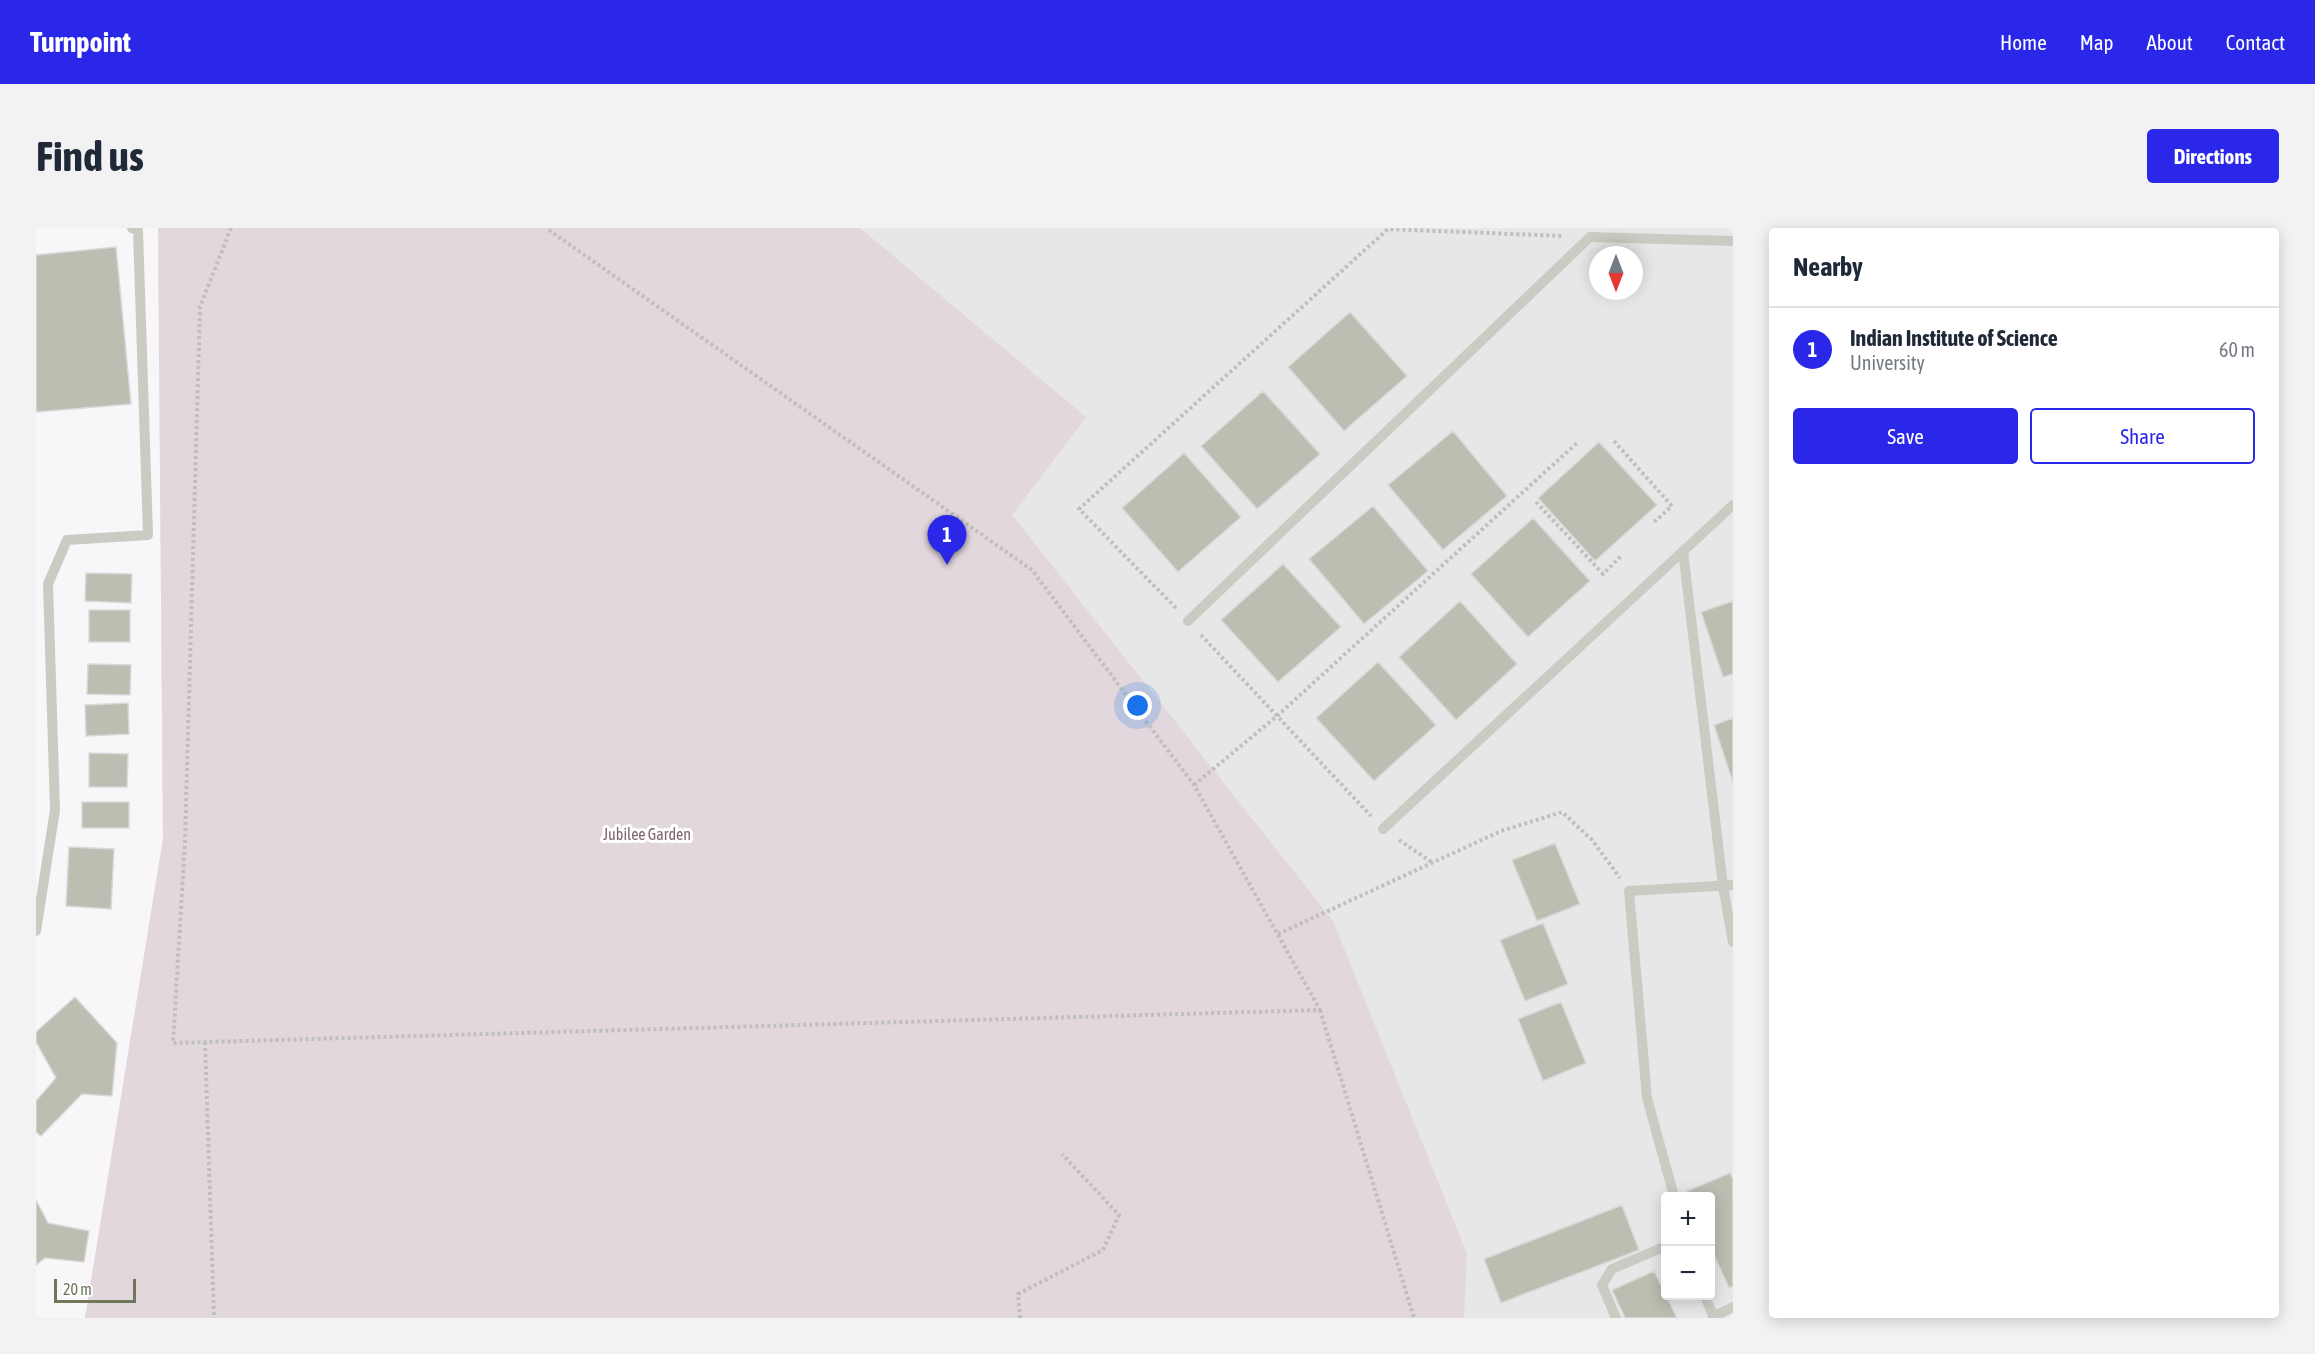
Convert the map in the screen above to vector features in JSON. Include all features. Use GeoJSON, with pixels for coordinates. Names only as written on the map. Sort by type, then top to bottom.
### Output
{"type":"FeatureCollection","features":[{"type":"Feature","properties":{"kind":"lane"},"geometry":{"type":"LineString","coordinates":[[36,931],[55,810],[48,584],[67,540],[148,535],[138,231],[132,228]]}},
{"type":"Feature","properties":{"kind":"lane"},"geometry":{"type":"LineString","coordinates":[[1188,621],[1590,237],[1733,241]]}},
{"type":"Feature","properties":{"kind":"lane"},"geometry":{"type":"LineString","coordinates":[[1383,829],[1733,505]]}},
{"type":"Feature","properties":{"kind":"lane"},"geometry":{"type":"LineString","coordinates":[[1683,551],[1728,886],[1733,942]]}},
{"type":"Feature","properties":{"kind":"lane"},"geometry":{"type":"LineString","coordinates":[[1673,1192],[1647,1098],[1629,891],[1728,886]]}},
{"type":"Feature","properties":{"kind":"lane"},"geometry":{"type":"LineString","coordinates":[[1616,1318],[1602,1285],[1612,1269],[1661,1248]]}},
{"type":"Feature","properties":{"kind":"lane"},"geometry":{"type":"LineString","coordinates":[[1707,1300],[1714,1318],[1733,1307]]}},
{"type":"Feature","properties":{"kind":"path"},"geometry":{"type":"LineString","coordinates":[[231,228],[200,307],[185,841],[173,1043],[1320,1010]]}},
{"type":"Feature","properties":{"kind":"path"},"geometry":{"type":"LineString","coordinates":[[546,228],[1032,570],[1194,785],[1320,1010],[1414,1318]]}},
{"type":"Feature","properties":{"kind":"path"},"geometry":{"type":"LineString","coordinates":[[1433,863],[1383,829],[1188,621],[1079,509],[1388,229],[1590,237]]}},
{"type":"Feature","properties":{"kind":"path"},"geometry":{"type":"LineString","coordinates":[[1614,441],[1672,507],[1654,522]]}},
{"type":"Feature","properties":{"kind":"path"},"geometry":{"type":"LineString","coordinates":[[1194,785],[1277,716],[1578,442]]}},
{"type":"Feature","properties":{"kind":"path"},"geometry":{"type":"LineString","coordinates":[[1536,502],[1603,574],[1621,556]]}},
{"type":"Feature","properties":{"kind":"path"},"geometry":{"type":"LineString","coordinates":[[1278,934],[1501,831],[1562,812],[1592,840],[1629,891]]}},
{"type":"Feature","properties":{"kind":"path"},"geometry":{"type":"LineString","coordinates":[[205,1042],[214,1318]]}},
{"type":"Feature","properties":{"kind":"path"},"geometry":{"type":"LineString","coordinates":[[1020,1318],[1018,1294],[1103,1250],[1119,1215],[1062,1154]]}},
{"type":"Feature","properties":{"kind":"shaded area","name":"Jubilee Garden"},"geometry":{"type":"Polygon","coordinates":[[[158,228],[1733,228],[1733,1318],[85,1318],[163,839],[158,228]]]}},
{"type":"Feature","properties":{"kind":"green space","name":"Jubilee Garden"},"geometry":{"type":"Polygon","coordinates":[[[158,228],[860,228],[1086,417],[1012,515],[1333,921],[1467,1254],[1464,1318],[85,1318],[163,839],[158,228]]]}},
{"type":"Feature","properties":{"kind":"building"},"geometry":{"type":"Polygon","coordinates":[[[116,247],[131,404],[36,412],[36,255],[116,247]]]}},
{"type":"Feature","properties":{"kind":"building"},"geometry":{"type":"Polygon","coordinates":[[[1350,312],[1407,376],[1344,431],[1288,367],[1350,312]]]}},
{"type":"Feature","properties":{"kind":"building"},"geometry":{"type":"Polygon","coordinates":[[[1263,391],[1320,454],[1257,509],[1201,446],[1263,391]]]}},
{"type":"Feature","properties":{"kind":"building"},"geometry":{"type":"Polygon","coordinates":[[[1453,431],[1507,496],[1443,550],[1388,485],[1453,431]]]}},
{"type":"Feature","properties":{"kind":"building"},"geometry":{"type":"Polygon","coordinates":[[[1599,442],[1657,505],[1595,561],[1538,498],[1599,442]]]}},
{"type":"Feature","properties":{"kind":"building"},"geometry":{"type":"Polygon","coordinates":[[[1184,453],[1241,517],[1178,572],[1122,508],[1184,453]]]}},
{"type":"Feature","properties":{"kind":"building"},"geometry":{"type":"Polygon","coordinates":[[[1373,506],[1428,571],[1364,624],[1309,559],[1373,506]]]}},
{"type":"Feature","properties":{"kind":"building"},"geometry":{"type":"Polygon","coordinates":[[[1533,518],[1590,581],[1528,637],[1471,574],[1533,518]]]}},
{"type":"Feature","properties":{"kind":"building"},"geometry":{"type":"Polygon","coordinates":[[[1283,564],[1341,627],[1278,682],[1221,620],[1283,564]]]}},
{"type":"Feature","properties":{"kind":"building"},"geometry":{"type":"Polygon","coordinates":[[[86,573],[132,574],[131,603],[85,601],[86,573]]]}},
{"type":"Feature","properties":{"kind":"building"},"geometry":{"type":"Polygon","coordinates":[[[1460,601],[1517,664],[1456,720],[1399,657],[1460,601]]]}},
{"type":"Feature","properties":{"kind":"building"},"geometry":{"type":"Polygon","coordinates":[[[1733,601],[1733,674],[1723,677],[1701,612],[1733,601]]]}},
{"type":"Feature","properties":{"kind":"building"},"geometry":{"type":"Polygon","coordinates":[[[89,610],[130,610],[130,642],[89,642],[89,610]]]}},
{"type":"Feature","properties":{"kind":"building"},"geometry":{"type":"Polygon","coordinates":[[[1378,662],[1436,725],[1374,781],[1316,718],[1378,662]]]}},
{"type":"Feature","properties":{"kind":"building"},"geometry":{"type":"Polygon","coordinates":[[[88,664],[131,665],[130,695],[87,694],[88,664]]]}},
{"type":"Feature","properties":{"kind":"building"},"geometry":{"type":"Polygon","coordinates":[[[128,703],[129,734],[86,736],[85,705],[128,703]]]}},
{"type":"Feature","properties":{"kind":"building"},"geometry":{"type":"Polygon","coordinates":[[[1733,718],[1733,783],[1714,725],[1733,718]]]}},
{"type":"Feature","properties":{"kind":"building"},"geometry":{"type":"Polygon","coordinates":[[[89,753],[128,754],[127,787],[89,787],[89,753]]]}},
{"type":"Feature","properties":{"kind":"building"},"geometry":{"type":"Polygon","coordinates":[[[82,802],[129,802],[129,828],[82,828],[82,802]]]}},
{"type":"Feature","properties":{"kind":"building"},"geometry":{"type":"Polygon","coordinates":[[[1555,843],[1580,904],[1537,921],[1512,860],[1555,843]]]}},
{"type":"Feature","properties":{"kind":"building"},"geometry":{"type":"Polygon","coordinates":[[[69,847],[114,849],[111,909],[66,906],[69,847]]]}},
{"type":"Feature","properties":{"kind":"building"},"geometry":{"type":"Polygon","coordinates":[[[1543,923],[1568,984],[1525,1001],[1500,940],[1543,923]]]}},
{"type":"Feature","properties":{"kind":"building"},"geometry":{"type":"Polygon","coordinates":[[[75,997],[117,1043],[112,1096],[82,1094],[41,1136],[36,1132],[36,1101],[56,1078],[36,1042],[36,1032],[75,997]]]}},
{"type":"Feature","properties":{"kind":"building"},"geometry":{"type":"Polygon","coordinates":[[[1561,1002],[1586,1063],[1543,1081],[1518,1019],[1561,1002]]]}},
{"type":"Feature","properties":{"kind":"building"},"geometry":{"type":"Polygon","coordinates":[[[1730,1173],[1733,1179],[1733,1286],[1729,1288],[1715,1257],[1715,1192],[1687,1191],[1730,1173]]]}},
{"type":"Feature","properties":{"kind":"building"},"geometry":{"type":"Polygon","coordinates":[[[36,1200],[48,1223],[89,1231],[84,1262],[45,1258],[36,1265],[36,1200]]]}},
{"type":"Feature","properties":{"kind":"building"},"geometry":{"type":"Polygon","coordinates":[[[1622,1205],[1639,1250],[1501,1303],[1484,1259],[1622,1205]]]}},
{"type":"Feature","properties":{"kind":"building"},"geometry":{"type":"Polygon","coordinates":[[[1654,1271],[1661,1285],[1661,1300],[1668,1300],[1677,1318],[1625,1318],[1612,1290],[1654,1271]]]}},
{"type":"Feature","properties":{"kind":"place","name":"Indian Institute of Science"},"geometry":{"type":"Point","coordinates":[947,565]}}]}
